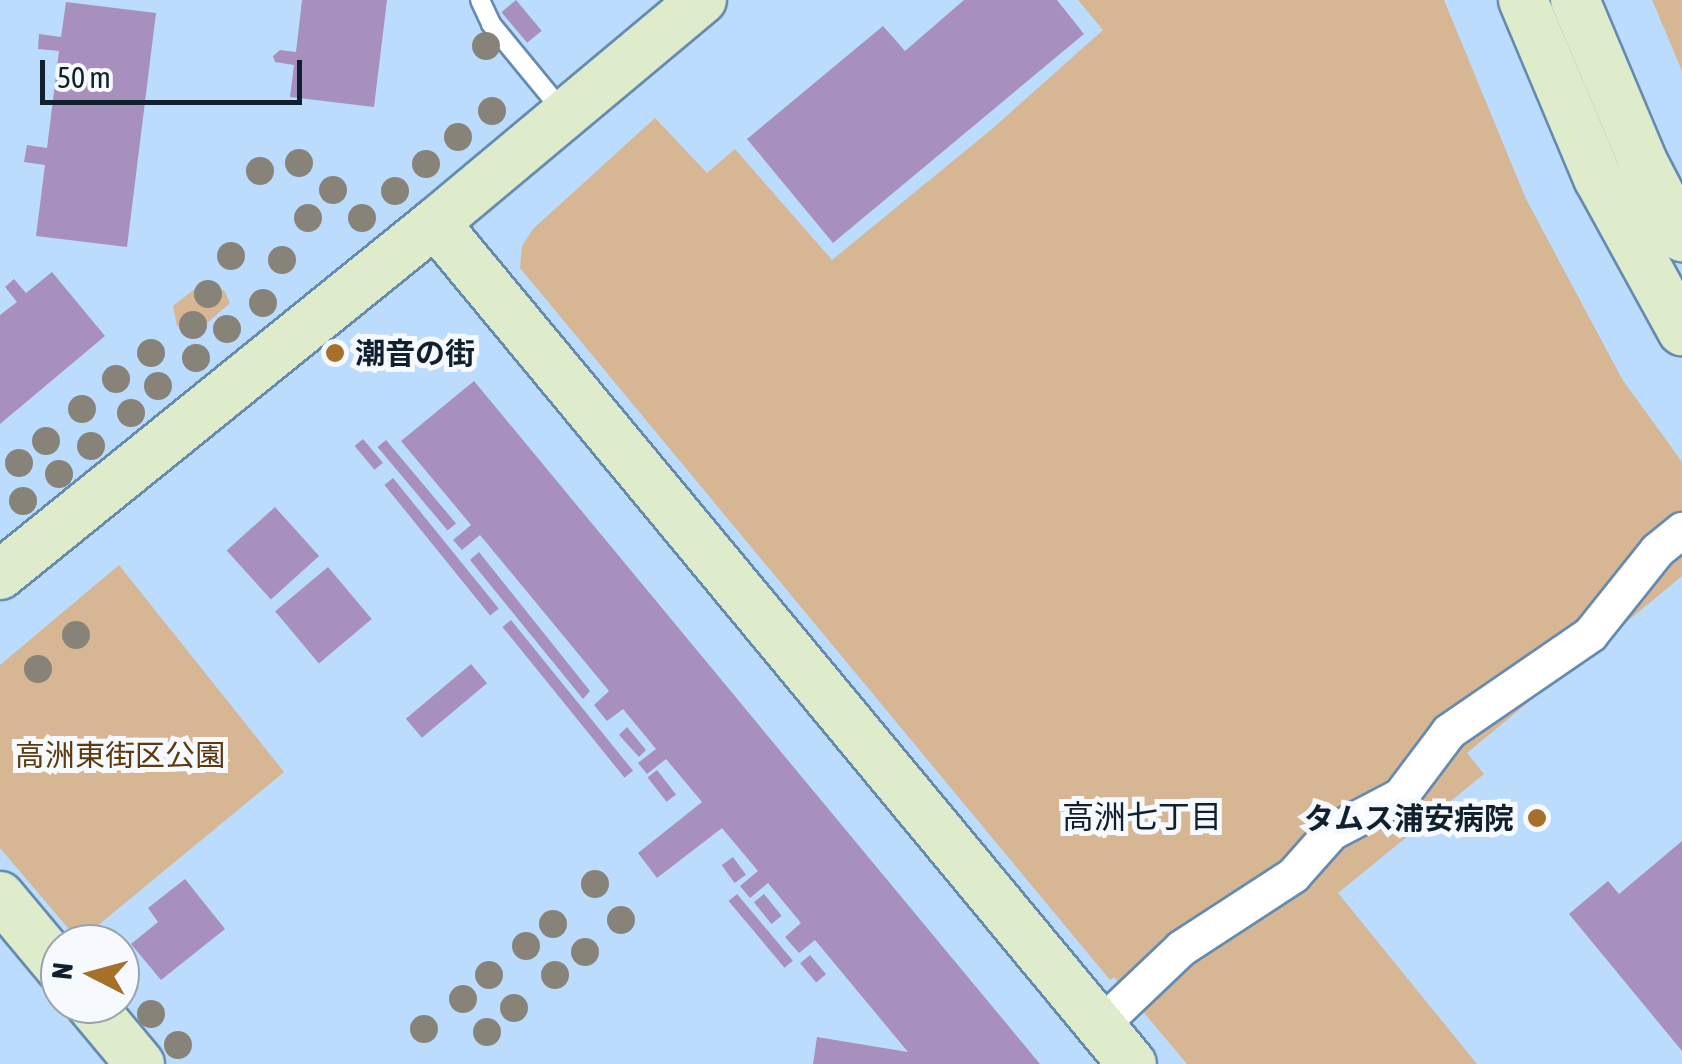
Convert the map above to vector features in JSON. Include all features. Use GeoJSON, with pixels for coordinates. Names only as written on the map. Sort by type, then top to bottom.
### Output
{"type":"FeatureCollection","features":[{"type":"Feature","properties":{"kind":"street"},"geometry":{"type":"LineString","coordinates":[[0,575],[435,224],[702,0]]}},
{"type":"Feature","properties":{"kind":"street"},"geometry":{"type":"LineString","coordinates":[[1523,0],[1598,178],[1682,331]]}},
{"type":"Feature","properties":{"kind":"street"},"geometry":{"type":"LineString","coordinates":[[1574,0],[1643,162],[1682,238]]}},
{"type":"Feature","properties":{"kind":"street"},"geometry":{"type":"LineString","coordinates":[[435,224],[1132,1064]]}},
{"type":"Feature","properties":{"kind":"street"},"geometry":{"type":"LineString","coordinates":[[1116,1009],[1180,948],[1293,875],[1330,832],[1400,796],[1449,731],[1590,634],[1657,550],[1682,530]]}},
{"type":"Feature","properties":{"kind":"street"},"geometry":{"type":"LineString","coordinates":[[0,896],[40,944]]}},
{"type":"Feature","properties":{"kind":"street"},"geometry":{"type":"LineString","coordinates":[[107,1024],[140,1064]]}},
{"type":"Feature","properties":{"kind":"lane"},"geometry":{"type":"LineString","coordinates":[[480,0],[490,24],[565,114]]}},
{"type":"Feature","properties":{"kind":"green space"},"geometry":{"type":"Polygon","coordinates":[[[1078,0],[1444,0],[1526,199],[1622,379],[1682,462],[1682,520],[1597,645],[1467,753],[1484,774],[1338,893],[1477,1064],[1187,1064],[1114,977],[1110,980],[520,268],[522,246],[533,229],[655,118],[707,173],[735,149],[832,260],[992,129],[1103,30],[1078,0]]]}},
{"type":"Feature","properties":{"kind":"green space"},"geometry":{"type":"Polygon","coordinates":[[[1652,0],[1682,0],[1682,71],[1656,9],[1652,0]]]}},
{"type":"Feature","properties":{"kind":"green space"},"geometry":{"type":"Polygon","coordinates":[[[196,288],[224,290],[230,303],[198,331],[189,331],[177,326],[173,306],[196,288]]]}},
{"type":"Feature","properties":{"kind":"green space"},"geometry":{"type":"Polygon","coordinates":[[[1682,544],[1682,576],[1607,638],[1682,544]]]}},
{"type":"Feature","properties":{"kind":"green space","name":"高洲東街区公園"},"geometry":{"type":"Polygon","coordinates":[[[119,565],[284,772],[100,924],[65,924],[0,848],[0,665],[119,565]]]}},
{"type":"Feature","properties":{"kind":"building"},"geometry":{"type":"Polygon","coordinates":[[[302,0],[387,0],[374,107],[290,97],[294,65],[275,62],[273,56],[280,50],[296,52],[302,0]]]}},
{"type":"Feature","properties":{"kind":"building"},"geometry":{"type":"Polygon","coordinates":[[[516,0],[542,31],[527,43],[501,12],[516,0]]]}},
{"type":"Feature","properties":{"kind":"building"},"geometry":{"type":"Polygon","coordinates":[[[964,0],[1057,0],[1084,34],[833,243],[747,139],[883,26],[905,51],[964,0]]]}},
{"type":"Feature","properties":{"kind":"building"},"geometry":{"type":"Polygon","coordinates":[[[66,2],[156,13],[127,247],[36,236],[45,165],[24,162],[27,145],[47,148],[59,51],[38,49],[39,34],[61,37],[66,2]]]}},
{"type":"Feature","properties":{"kind":"building"},"geometry":{"type":"Polygon","coordinates":[[[52,272],[105,336],[0,424],[0,315],[17,302],[5,287],[14,279],[26,293],[52,272]]]}},
{"type":"Feature","properties":{"kind":"building"},"geometry":{"type":"Polygon","coordinates":[[[474,381],[1040,1064],[813,1064],[817,1037],[908,1052],[815,940],[799,953],[785,937],[801,923],[768,883],[750,898],[740,886],[758,871],[722,828],[657,878],[638,853],[702,802],[666,759],[647,774],[638,763],[656,749],[623,709],[607,721],[594,705],[609,691],[480,535],[462,550],[453,540],[471,525],[401,441],[474,381]]]}},
{"type":"Feature","properties":{"kind":"building"},"geometry":{"type":"Polygon","coordinates":[[[363,439],[383,463],[374,470],[355,446],[363,439]]]}},
{"type":"Feature","properties":{"kind":"building"},"geometry":{"type":"Polygon","coordinates":[[[386,440],[456,523],[448,531],[378,447],[386,440]]]}},
{"type":"Feature","properties":{"kind":"building"},"geometry":{"type":"Polygon","coordinates":[[[393,478],[499,609],[490,615],[384,485],[393,478]]]}},
{"type":"Feature","properties":{"kind":"building"},"geometry":{"type":"Polygon","coordinates":[[[275,507],[319,556],[271,600],[227,550],[275,507]]]}},
{"type":"Feature","properties":{"kind":"building"},"geometry":{"type":"Polygon","coordinates":[[[479,552],[590,691],[583,699],[470,560],[479,552]]]}},
{"type":"Feature","properties":{"kind":"building"},"geometry":{"type":"Polygon","coordinates":[[[328,567],[372,619],[319,663],[275,611],[328,567]]]}},
{"type":"Feature","properties":{"kind":"building"},"geometry":{"type":"Polygon","coordinates":[[[511,620],[633,771],[625,778],[502,627],[511,620]]]}},
{"type":"Feature","properties":{"kind":"building"},"geometry":{"type":"Polygon","coordinates":[[[471,664],[487,683],[422,738],[406,719],[471,664]]]}},
{"type":"Feature","properties":{"kind":"building"},"geometry":{"type":"Polygon","coordinates":[[[627,727],[646,750],[639,757],[619,735],[627,727]]]}},
{"type":"Feature","properties":{"kind":"building"},"geometry":{"type":"Polygon","coordinates":[[[657,770],[676,794],[667,802],[648,777],[657,770]]]}},
{"type":"Feature","properties":{"kind":"building"},"geometry":{"type":"Polygon","coordinates":[[[1682,841],[1682,1051],[1569,914],[1608,881],[1619,894],[1682,841]]]}},
{"type":"Feature","properties":{"kind":"building"},"geometry":{"type":"Polygon","coordinates":[[[733,857],[746,875],[735,883],[722,865],[733,857]]]}},
{"type":"Feature","properties":{"kind":"building"},"geometry":{"type":"Polygon","coordinates":[[[185,879],[225,929],[161,980],[140,955],[140,937],[158,922],[148,908],[185,879]]]}},
{"type":"Feature","properties":{"kind":"building"},"geometry":{"type":"Polygon","coordinates":[[[737,894],[793,961],[784,968],[729,901],[737,894]]]}},
{"type":"Feature","properties":{"kind":"building"},"geometry":{"type":"Polygon","coordinates":[[[764,894],[782,916],[772,924],[754,902],[764,894]]]}},
{"type":"Feature","properties":{"kind":"building"},"geometry":{"type":"Polygon","coordinates":[[[810,955],[826,974],[816,983],[800,963],[810,955]]]}},
{"type":"Feature","properties":{"kind":"place","name":"潮音の街"},"geometry":{"type":"Point","coordinates":[335,353]}},
{"type":"Feature","properties":{"kind":"place","name":"タムス浦安病院"},"geometry":{"type":"Point","coordinates":[1537,818]}},
{"type":"Feature","properties":{"kind":"district","name":"高洲七丁目"},"geometry":{"type":"Point","coordinates":[1142,817]}}]}
